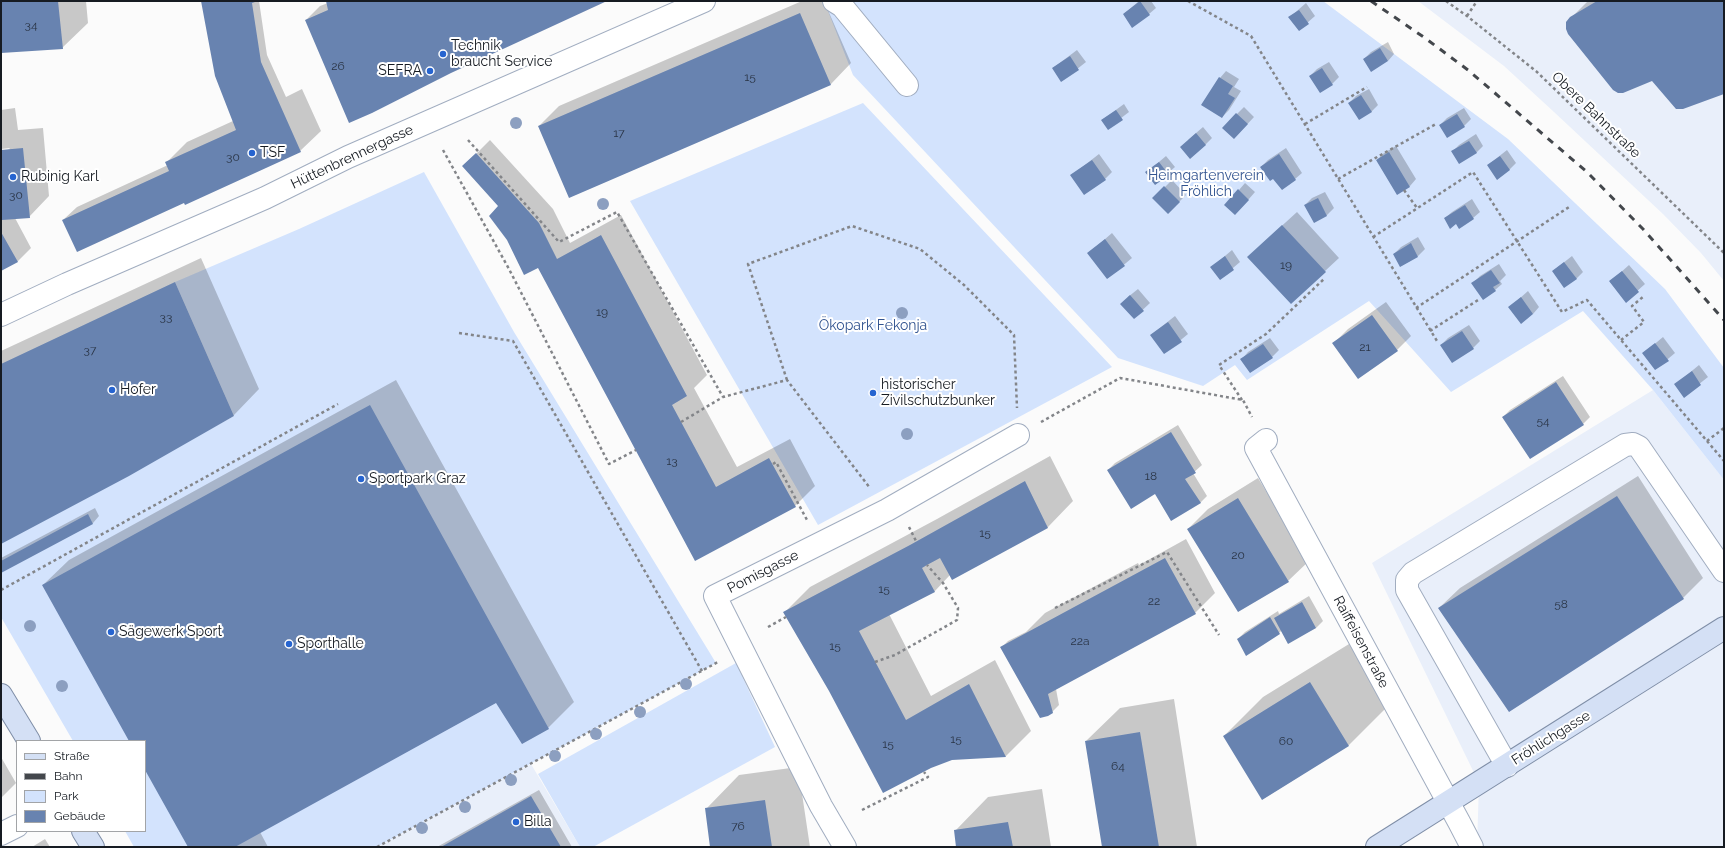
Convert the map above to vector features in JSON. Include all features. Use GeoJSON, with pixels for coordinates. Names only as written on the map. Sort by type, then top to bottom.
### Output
{"type":"FeatureCollection","features":[{"type":"Feature","properties":{"kind":"main road","name":"Fröhlichgasse"},"geometry":{"type":"LineString","coordinates":[[1377,847],[1724,628]]}},
{"type":"Feature","properties":{"kind":"main road"},"geometry":{"type":"LineString","coordinates":[[1,695],[28,740]]}},
{"type":"Feature","properties":{"kind":"main road"},"geometry":{"type":"LineString","coordinates":[[84,832],[93,847]]}},
{"type":"Feature","properties":{"kind":"street","name":"Hüttenbrennergasse"},"geometry":{"type":"LineString","coordinates":[[1,315],[67,284],[265,198],[363,151],[704,1]]}},
{"type":"Feature","properties":{"kind":"street"},"geometry":{"type":"LineString","coordinates":[[834,1],[842,6],[907,85]]}},
{"type":"Feature","properties":{"kind":"street","name":"Pomisgasse"},"geometry":{"type":"LineString","coordinates":[[845,847],[821,806],[715,596],[887,510],[1018,435]]}},
{"type":"Feature","properties":{"kind":"street","name":"Raiffeisenstraße"},"geometry":{"type":"LineString","coordinates":[[1266,440],[1256,448],[1472,847]]}},
{"type":"Feature","properties":{"kind":"street"},"geometry":{"type":"LineString","coordinates":[[1507,766],[1407,590],[1407,580],[1413,573],[1624,445],[1633,444],[1639,447],[1724,570]]}},
{"type":"Feature","properties":{"kind":"street"},"geometry":{"type":"LineString","coordinates":[[1,834],[16,826]]}},
{"type":"Feature","properties":{"kind":"path"},"geometry":{"type":"LineString","coordinates":[[1188,1],[1252,36],[1437,341]]}},
{"type":"Feature","properties":{"kind":"path","name":"Obere Bahnstraße"},"geometry":{"type":"LineString","coordinates":[[1446,1],[1537,72],[1724,253]]}},
{"type":"Feature","properties":{"kind":"path"},"geometry":{"type":"LineString","coordinates":[[1467,16],[1477,1]]}},
{"type":"Feature","properties":{"kind":"path"},"geometry":{"type":"LineString","coordinates":[[1304,124],[1367,87]]}},
{"type":"Feature","properties":{"kind":"path"},"geometry":{"type":"LineString","coordinates":[[1338,179],[1436,124]]}},
{"type":"Feature","properties":{"kind":"path"},"geometry":{"type":"LineString","coordinates":[[468,140],[559,242],[617,212],[723,397]]}},
{"type":"Feature","properties":{"kind":"path"},"geometry":{"type":"LineString","coordinates":[[443,150],[509,269],[609,464],[636,450]]}},
{"type":"Feature","properties":{"kind":"path"},"geometry":{"type":"LineString","coordinates":[[1373,237],[1473,172],[1562,312],[1587,300],[1724,460]]}},
{"type":"Feature","properties":{"kind":"path"},"geometry":{"type":"LineString","coordinates":[[1404,190],[1417,208]]}},
{"type":"Feature","properties":{"kind":"path"},"geometry":{"type":"LineString","coordinates":[[1416,308],[1569,207]]}},
{"type":"Feature","properties":{"kind":"path"},"geometry":{"type":"LineString","coordinates":[[887,510],[787,380],[748,264],[852,226],[920,249],[964,284],[1014,335],[1018,435],[1120,378],[1243,400]]}},
{"type":"Feature","properties":{"kind":"path"},"geometry":{"type":"LineString","coordinates":[[1266,440],[1243,400],[1219,365],[1266,334],[1325,278]]}},
{"type":"Feature","properties":{"kind":"path"},"geometry":{"type":"LineString","coordinates":[[1621,340],[1644,322],[1632,306],[1644,296]]}},
{"type":"Feature","properties":{"kind":"path"},"geometry":{"type":"LineString","coordinates":[[1430,331],[1478,300]]}},
{"type":"Feature","properties":{"kind":"path"},"geometry":{"type":"LineString","coordinates":[[459,333],[513,341],[702,671]]}},
{"type":"Feature","properties":{"kind":"path"},"geometry":{"type":"LineString","coordinates":[[681,422],[723,397],[787,380]]}},
{"type":"Feature","properties":{"kind":"path"},"geometry":{"type":"LineString","coordinates":[[1,590],[338,404]]}},
{"type":"Feature","properties":{"kind":"path"},"geometry":{"type":"LineString","coordinates":[[1707,441],[1724,428]]}},
{"type":"Feature","properties":{"kind":"path"},"geometry":{"type":"LineString","coordinates":[[773,464],[776,462],[820,544]]}},
{"type":"Feature","properties":{"kind":"path"},"geometry":{"type":"LineString","coordinates":[[1055,608],[1167,552],[1219,635]]}},
{"type":"Feature","properties":{"kind":"path"},"geometry":{"type":"LineString","coordinates":[[875,662],[895,655],[957,620],[958,608],[943,583],[927,565]]}},
{"type":"Feature","properties":{"kind":"path"},"geometry":{"type":"LineString","coordinates":[[768,627],[786,616]]}},
{"type":"Feature","properties":{"kind":"path"},"geometry":{"type":"LineString","coordinates":[[377,847],[702,671],[741,648]]}},
{"type":"Feature","properties":{"kind":"path"},"geometry":{"type":"LineString","coordinates":[[862,810],[928,777],[924,772]]}},
{"type":"Feature","properties":{"kind":"shaded area"},"geometry":{"type":"Polygon","coordinates":[[[1418,1],[1724,1],[1724,281],[1701,253],[1663,214],[1504,66],[1418,1]]]}},
{"type":"Feature","properties":{"kind":"shaded area"},"geometry":{"type":"Polygon","coordinates":[[[1653,390],[1724,480],[1724,847],[1477,847],[1479,783],[1372,563],[1653,390]]]}},
{"type":"Feature","properties":{"kind":"shaded area"},"geometry":{"type":"Polygon","coordinates":[[[531,764],[580,847],[378,847],[531,764]]]}},
{"type":"Feature","properties":{"kind":"green space","name":"Heimgartenverein Fröhlich"},"geometry":{"type":"Polygon","coordinates":[[[824,1],[1323,1],[1508,139],[1665,289],[1724,368],[1724,480],[1653,390],[1583,311],[1451,392],[1369,301],[1247,380],[1235,365],[1203,386],[1118,358],[853,75],[824,1]]]}},
{"type":"Feature","properties":{"kind":"green space","name":"Ökopark Fekonja"},"geometry":{"type":"Polygon","coordinates":[[[863,103],[1112,367],[818,525],[630,201],[863,103]]]}},
{"type":"Feature","properties":{"kind":"green space","name":"Sportpark Graz"},"geometry":{"type":"Polygon","coordinates":[[[424,172],[514,332],[716,663],[377,847],[134,847],[126,832],[146,832],[146,740],[72,740],[1,617],[1,543],[234,416],[175,282],[299,229],[424,172]]]}},
{"type":"Feature","properties":{"kind":"green space"},"geometry":{"type":"Polygon","coordinates":[[[736,663],[775,747],[593,847],[580,847],[538,774],[736,663]]]}},
{"type":"Feature","properties":{"kind":"building"},"geometry":{"type":"Polygon","coordinates":[[[1,1],[58,1],[63,49],[1,53],[1,1]]]}},
{"type":"Feature","properties":{"kind":"building"},"geometry":{"type":"Polygon","coordinates":[[[201,1],[258,1],[252,3],[261,62],[301,152],[77,252],[62,220],[169,171],[165,162],[236,130],[215,76],[201,1]]]}},
{"type":"Feature","properties":{"kind":"building"},"geometry":{"type":"Polygon","coordinates":[[[326,1],[607,1],[451,73],[349,123],[305,20],[328,10],[326,1]]]}},
{"type":"Feature","properties":{"kind":"building"},"geometry":{"type":"Polygon","coordinates":[[[1140,1],[1150,15],[1132,28],[1123,14],[1140,1]]]}},
{"type":"Feature","properties":{"kind":"building"},"geometry":{"type":"Polygon","coordinates":[[[1597,1],[1724,1],[1724,94],[1683,109],[1676,109],[1652,81],[1623,93],[1618,93],[1613,90],[1568,34],[1566,29],[1566,22],[1570,17],[1597,1]]]}},
{"type":"Feature","properties":{"kind":"building"},"geometry":{"type":"Polygon","coordinates":[[[1299,10],[1309,24],[1299,31],[1288,17],[1299,10]]]}},
{"type":"Feature","properties":{"kind":"building"},"geometry":{"type":"Polygon","coordinates":[[[800,13],[831,85],[569,198],[538,126],[800,13]]]}},
{"type":"Feature","properties":{"kind":"building"},"geometry":{"type":"Polygon","coordinates":[[[1380,48],[1388,61],[1371,72],[1363,59],[1380,48]]]}},
{"type":"Feature","properties":{"kind":"building"},"geometry":{"type":"Polygon","coordinates":[[[1070,56],[1079,70],[1061,82],[1052,68],[1070,56]]]}},
{"type":"Feature","properties":{"kind":"building"},"geometry":{"type":"Polygon","coordinates":[[[1322,68],[1333,85],[1320,93],[1309,76],[1322,68]]]}},
{"type":"Feature","properties":{"kind":"building"},"geometry":{"type":"Polygon","coordinates":[[[1219,77],[1233,86],[1228,94],[1235,98],[1222,118],[1201,105],[1219,77]]]}},
{"type":"Feature","properties":{"kind":"building"},"geometry":{"type":"Polygon","coordinates":[[[1361,95],[1372,112],[1359,120],[1348,103],[1361,95]]]}},
{"type":"Feature","properties":{"kind":"building"},"geometry":{"type":"Polygon","coordinates":[[[1116,110],[1123,120],[1108,130],[1101,120],[1116,110]]]}},
{"type":"Feature","properties":{"kind":"building"},"geometry":{"type":"Polygon","coordinates":[[[1236,113],[1248,124],[1234,139],[1222,128],[1236,113]]]}},
{"type":"Feature","properties":{"kind":"building"},"geometry":{"type":"Polygon","coordinates":[[[1457,114],[1465,127],[1447,138],[1439,125],[1457,114]]]}},
{"type":"Feature","properties":{"kind":"building"},"geometry":{"type":"Polygon","coordinates":[[[1196,133],[1206,145],[1190,159],[1180,147],[1196,133]]]}},
{"type":"Feature","properties":{"kind":"building"},"geometry":{"type":"Polygon","coordinates":[[[1469,141],[1477,153],[1459,164],[1451,151],[1469,141]]]}},
{"type":"Feature","properties":{"kind":"building","name":"Rubinig Karl"},"geometry":{"type":"Polygon","coordinates":[[[23,148],[30,218],[2,220],[1,150],[23,148]]]}},
{"type":"Feature","properties":{"kind":"building"},"geometry":{"type":"Polygon","coordinates":[[[1389,152],[1410,187],[1397,195],[1376,160],[1389,152]]]}},
{"type":"Feature","properties":{"kind":"building"},"geometry":{"type":"Polygon","coordinates":[[[476,153],[539,223],[557,259],[601,235],[687,396],[672,405],[716,487],[769,458],[796,507],[695,561],[538,268],[524,275],[507,240],[489,216],[498,206],[462,166],[476,153]]]}},
{"type":"Feature","properties":{"kind":"building"},"geometry":{"type":"Polygon","coordinates":[[[1279,154],[1296,180],[1282,190],[1273,179],[1270,181],[1260,167],[1279,154]]]}},
{"type":"Feature","properties":{"kind":"building"},"geometry":{"type":"Polygon","coordinates":[[[1500,156],[1510,170],[1497,180],[1487,165],[1500,156]]]}},
{"type":"Feature","properties":{"kind":"building"},"geometry":{"type":"Polygon","coordinates":[[[1092,160],[1106,180],[1084,195],[1070,175],[1092,160]]]}},
{"type":"Feature","properties":{"kind":"building"},"geometry":{"type":"Polygon","coordinates":[[[1159,162],[1169,175],[1155,185],[1145,172],[1159,162]]]}},
{"type":"Feature","properties":{"kind":"building"},"geometry":{"type":"Polygon","coordinates":[[[1164,186],[1180,202],[1168,214],[1152,198],[1164,186]]]}},
{"type":"Feature","properties":{"kind":"building"},"geometry":{"type":"Polygon","coordinates":[[[1238,189],[1249,200],[1235,215],[1224,205],[1238,189]]]}},
{"type":"Feature","properties":{"kind":"building"},"geometry":{"type":"Polygon","coordinates":[[[1318,198],[1327,216],[1314,223],[1304,205],[1318,198]]]}},
{"type":"Feature","properties":{"kind":"building"},"geometry":{"type":"Polygon","coordinates":[[[1465,205],[1474,219],[1459,229],[1456,224],[1450,229],[1444,218],[1465,205]]]}},
{"type":"Feature","properties":{"kind":"building"},"geometry":{"type":"Polygon","coordinates":[[[1282,225],[1326,272],[1291,304],[1247,257],[1282,225]]]}},
{"type":"Feature","properties":{"kind":"building"},"geometry":{"type":"Polygon","coordinates":[[[1,232],[18,262],[1,271],[1,232]]]}},
{"type":"Feature","properties":{"kind":"building"},"geometry":{"type":"Polygon","coordinates":[[[1105,239],[1125,266],[1107,279],[1087,253],[1105,239]]]}},
{"type":"Feature","properties":{"kind":"building"},"geometry":{"type":"Polygon","coordinates":[[[1411,243],[1418,257],[1400,267],[1393,254],[1411,243]]]}},
{"type":"Feature","properties":{"kind":"building"},"geometry":{"type":"Polygon","coordinates":[[[1225,256],[1234,270],[1220,280],[1210,267],[1225,256]]]}},
{"type":"Feature","properties":{"kind":"building"},"geometry":{"type":"Polygon","coordinates":[[[1564,262],[1577,279],[1564,288],[1552,271],[1564,262]]]}},
{"type":"Feature","properties":{"kind":"building"},"geometry":{"type":"Polygon","coordinates":[[[1491,270],[1500,283],[1493,287],[1496,291],[1483,300],[1471,283],[1491,270]]]}},
{"type":"Feature","properties":{"kind":"building"},"geometry":{"type":"Polygon","coordinates":[[[1622,271],[1639,292],[1626,303],[1609,281],[1622,271]]]}},
{"type":"Feature","properties":{"kind":"building","name":"Hofer"},"geometry":{"type":"Polygon","coordinates":[[[175,282],[234,416],[129,476],[1,544],[1,364],[175,282]]]}},
{"type":"Feature","properties":{"kind":"building"},"geometry":{"type":"Polygon","coordinates":[[[1130,295],[1144,311],[1134,319],[1120,304],[1130,295]]]}},
{"type":"Feature","properties":{"kind":"building"},"geometry":{"type":"Polygon","coordinates":[[[1521,297],[1533,314],[1521,324],[1508,307],[1521,297]]]}},
{"type":"Feature","properties":{"kind":"building"},"geometry":{"type":"Polygon","coordinates":[[[1372,315],[1398,351],[1358,379],[1332,343],[1372,315]]]}},
{"type":"Feature","properties":{"kind":"building"},"geometry":{"type":"Polygon","coordinates":[[[1168,322],[1182,342],[1164,354],[1150,335],[1168,322]]]}},
{"type":"Feature","properties":{"kind":"building"},"geometry":{"type":"Polygon","coordinates":[[[1462,331],[1474,349],[1452,363],[1440,345],[1462,331]]]}},
{"type":"Feature","properties":{"kind":"building"},"geometry":{"type":"Polygon","coordinates":[[[1655,343],[1669,361],[1655,370],[1642,353],[1655,343]]]}},
{"type":"Feature","properties":{"kind":"building"},"geometry":{"type":"Polygon","coordinates":[[[1263,344],[1273,358],[1250,373],[1240,359],[1263,344]]]}},
{"type":"Feature","properties":{"kind":"building"},"geometry":{"type":"Polygon","coordinates":[[[1692,371],[1701,385],[1684,398],[1674,384],[1692,371]]]}},
{"type":"Feature","properties":{"kind":"building"},"geometry":{"type":"Polygon","coordinates":[[[1556,382],[1584,425],[1530,459],[1502,417],[1556,382]]]}},
{"type":"Feature","properties":{"kind":"building","name":"Sporthalle"},"geometry":{"type":"Polygon","coordinates":[[[370,405],[549,729],[522,744],[496,703],[235,847],[188,847],[146,772],[146,740],[128,740],[42,585],[370,405]]]}},
{"type":"Feature","properties":{"kind":"building"},"geometry":{"type":"Polygon","coordinates":[[[1171,432],[1196,473],[1185,479],[1201,503],[1171,521],[1155,494],[1131,509],[1107,470],[1171,432]]]}},
{"type":"Feature","properties":{"kind":"building"},"geometry":{"type":"Polygon","coordinates":[[[1025,481],[1048,528],[952,580],[940,558],[927,565],[922,568],[935,592],[859,631],[906,720],[969,684],[1006,757],[952,760],[931,768],[883,793],[829,691],[783,612],[910,545],[1025,481]]]}},
{"type":"Feature","properties":{"kind":"building"},"geometry":{"type":"Polygon","coordinates":[[[1617,496],[1684,599],[1509,712],[1438,608],[1617,496]]]}},
{"type":"Feature","properties":{"kind":"building"},"geometry":{"type":"Polygon","coordinates":[[[1238,498],[1289,582],[1238,612],[1187,529],[1238,498]]]}},
{"type":"Feature","properties":{"kind":"building"},"geometry":{"type":"Polygon","coordinates":[[[88,514],[93,524],[1,573],[1,561],[88,514]]]}},
{"type":"Feature","properties":{"kind":"building"},"geometry":{"type":"Polygon","coordinates":[[[1165,558],[1196,614],[1048,694],[1053,713],[1040,718],[1000,647],[1165,558]]]}},
{"type":"Feature","properties":{"kind":"building"},"geometry":{"type":"Polygon","coordinates":[[[1302,602],[1316,628],[1288,644],[1274,618],[1302,602]]]}},
{"type":"Feature","properties":{"kind":"building"},"geometry":{"type":"Polygon","coordinates":[[[1270,617],[1280,634],[1246,656],[1237,639],[1270,617]]]}},
{"type":"Feature","properties":{"kind":"building"},"geometry":{"type":"Polygon","coordinates":[[[1310,682],[1349,746],[1262,800],[1223,736],[1310,682]]]}},
{"type":"Feature","properties":{"kind":"building"},"geometry":{"type":"Polygon","coordinates":[[[1140,732],[1159,847],[1102,847],[1085,741],[1140,732]]]}},
{"type":"Feature","properties":{"kind":"building","name":"Billa"},"geometry":{"type":"Polygon","coordinates":[[[531,796],[561,847],[441,847],[531,796]]]}},
{"type":"Feature","properties":{"kind":"building"},"geometry":{"type":"Polygon","coordinates":[[[765,800],[772,847],[710,847],[705,808],[765,800]]]}},
{"type":"Feature","properties":{"kind":"building"},"geometry":{"type":"Polygon","coordinates":[[[1008,822],[1013,847],[956,847],[954,830],[1008,822]]]}},
{"type":"Feature","properties":{"kind":"railway"},"geometry":{"type":"LineString","coordinates":[[1371,1],[1468,70],[1587,172],[1643,229],[1724,320]]}},
{"type":"Feature","properties":{"kind":"place","name":"Technik braucht Service"},"geometry":{"type":"Point","coordinates":[443,54]}},
{"type":"Feature","properties":{"kind":"place","name":"SEFRA"},"geometry":{"type":"Point","coordinates":[430,71]}},
{"type":"Feature","properties":{"kind":"place","name":"TSF"},"geometry":{"type":"Point","coordinates":[252,153]}},
{"type":"Feature","properties":{"kind":"place","name":"Rubinig Karl"},"geometry":{"type":"Point","coordinates":[13,177]}},
{"type":"Feature","properties":{"kind":"place","name":"Hofer"},"geometry":{"type":"Point","coordinates":[112,390]}},
{"type":"Feature","properties":{"kind":"place","name":"historischer Zivilschutzbunker"},"geometry":{"type":"Point","coordinates":[873,393]}},
{"type":"Feature","properties":{"kind":"place","name":"Sportpark Graz"},"geometry":{"type":"Point","coordinates":[361,479]}},
{"type":"Feature","properties":{"kind":"place","name":"Sägewerk Sport"},"geometry":{"type":"Point","coordinates":[111,632]}},
{"type":"Feature","properties":{"kind":"place","name":"Sporthalle"},"geometry":{"type":"Point","coordinates":[289,644]}},
{"type":"Feature","properties":{"kind":"place","name":"Billa"},"geometry":{"type":"Point","coordinates":[516,822]}}]}
